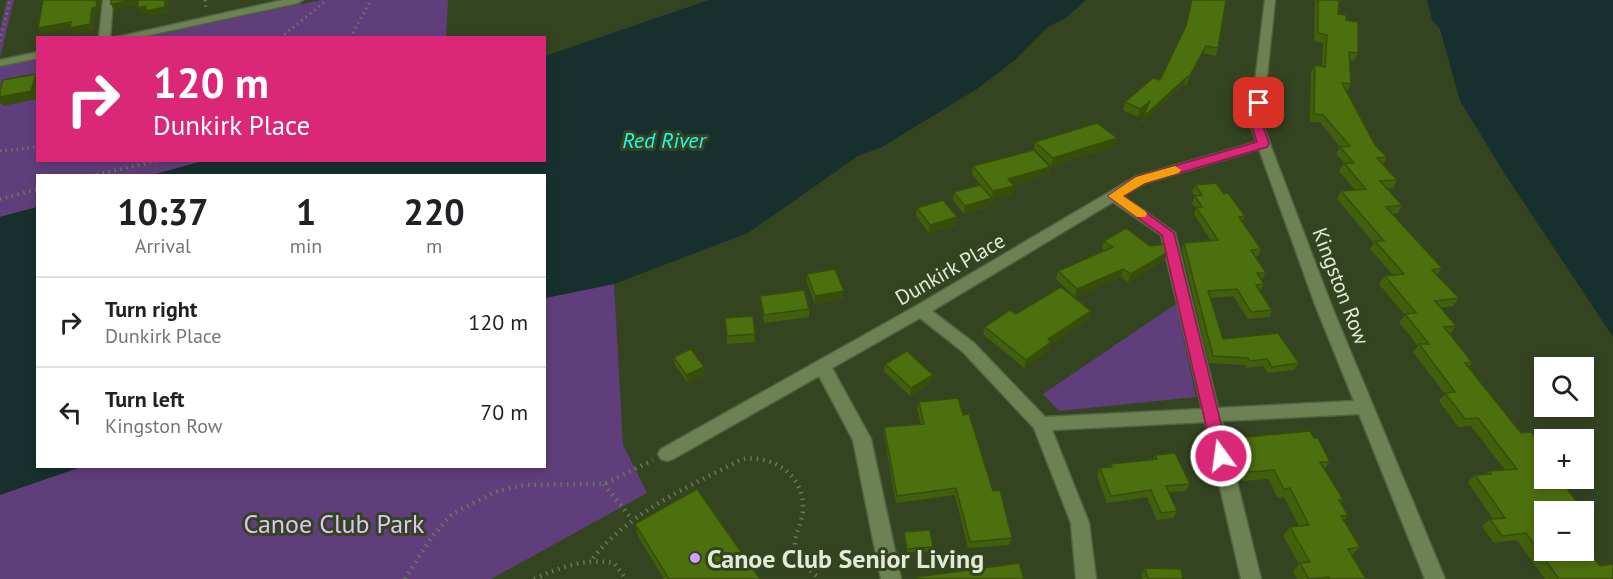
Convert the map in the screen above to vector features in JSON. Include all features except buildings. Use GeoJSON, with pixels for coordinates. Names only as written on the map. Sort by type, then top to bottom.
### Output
{"type":"FeatureCollection","features":[{"type":"Feature","properties":{"kind":"street"},"geometry":{"type":"LineString","coordinates":[[104,36],[108,0]]}},
{"type":"Feature","properties":{"kind":"street"},"geometry":{"type":"LineString","coordinates":[[243,12],[250,0]]}},
{"type":"Feature","properties":{"kind":"street"},"geometry":{"type":"LineString","coordinates":[[128,36],[298,0]]}},
{"type":"Feature","properties":{"kind":"street","name":"Kingston Row"},"geometry":{"type":"LineString","coordinates":[[1270,0],[1256,123],[1324,307],[1435,579]]}},
{"type":"Feature","properties":{"kind":"street"},"geometry":{"type":"LineString","coordinates":[[0,63],[36,55]]}},
{"type":"Feature","properties":{"kind":"street","name":"Dunkirk Place"},"geometry":{"type":"LineString","coordinates":[[667,454],[921,310],[1140,180],[1263,144]]}},
{"type":"Feature","properties":{"kind":"street"},"geometry":{"type":"LineString","coordinates":[[1114,196],[1168,233],[1251,579]]}},
{"type":"Feature","properties":{"kind":"street"},"geometry":{"type":"LineString","coordinates":[[921,310],[968,346],[1041,424],[1080,523],[1086,579]]}},
{"type":"Feature","properties":{"kind":"street"},"geometry":{"type":"LineString","coordinates":[[822,366],[862,439],[891,579]]}},
{"type":"Feature","properties":{"kind":"street"},"geometry":{"type":"LineString","coordinates":[[1041,424],[1365,407]]}},
{"type":"Feature","properties":{"kind":"path"},"geometry":{"type":"LineString","coordinates":[[0,41],[10,0]]}},
{"type":"Feature","properties":{"kind":"path"},"geometry":{"type":"LineString","coordinates":[[282,36],[327,0]]}},
{"type":"Feature","properties":{"kind":"path"},"geometry":{"type":"LineString","coordinates":[[351,36],[371,0]]}},
{"type":"Feature","properties":{"kind":"path"},"geometry":{"type":"LineString","coordinates":[[0,151],[36,147]]}},
{"type":"Feature","properties":{"kind":"path"},"geometry":{"type":"LineString","coordinates":[[100,174],[151,162]]}},
{"type":"Feature","properties":{"kind":"path"},"geometry":{"type":"LineString","coordinates":[[0,199],[36,190]]}},
{"type":"Feature","properties":{"kind":"path"},"geometry":{"type":"LineString","coordinates":[[405,579],[431,538],[452,514],[495,492],[523,485],[604,484],[667,454]]}},
{"type":"Feature","properties":{"kind":"path"},"geometry":{"type":"LineString","coordinates":[[593,558],[604,542],[632,519],[742,459],[751,457],[780,464],[800,485],[803,513],[795,545],[800,560],[820,579]]}},
{"type":"Feature","properties":{"kind":"path"},"geometry":{"type":"LineString","coordinates":[[604,484],[632,519]]}},
{"type":"Feature","properties":{"kind":"path"},"geometry":{"type":"LineString","coordinates":[[534,579],[564,566],[593,558],[614,563],[626,579]]}},
{"type":"Feature","properties":{"kind":"green space"},"geometry":{"type":"Polygon","coordinates":[[[7,0],[14,0],[0,58],[0,29],[7,0]]]}},
{"type":"Feature","properties":{"kind":"green space"},"geometry":{"type":"Polygon","coordinates":[[[321,0],[448,0],[446,36],[150,36],[321,0]]]}},
{"type":"Feature","properties":{"kind":"green space"},"geometry":{"type":"Polygon","coordinates":[[[36,58],[36,162],[202,162],[156,174],[36,174],[36,207],[0,217],[0,66],[36,58]]]}},
{"type":"Feature","properties":{"kind":"green space","name":"Canoe Club Park"},"geometry":{"type":"Polygon","coordinates":[[[614,284],[623,445],[647,493],[491,579],[0,579],[0,495],[75,468],[546,468],[546,298],[614,284]]]}},
{"type":"Feature","properties":{"kind":"green space"},"geometry":{"type":"Polygon","coordinates":[[[1176,304],[1196,397],[1059,411],[1043,394],[1176,304]]]}},
{"type":"Feature","properties":{"kind":"water","name":"Red River"},"geometry":{"type":"Polygon","coordinates":[[[709,0],[1086,0],[1067,17],[1048,27],[1015,60],[977,89],[882,147],[858,156],[748,233],[614,284],[546,298],[546,174],[156,174],[199,162],[546,162],[546,56],[709,0]]]}},
{"type":"Feature","properties":{"kind":"water"},"geometry":{"type":"Polygon","coordinates":[[[1427,0],[1613,0],[1613,337],[1506,176],[1460,101],[1440,29],[1432,20],[1427,0]]]}},
{"type":"Feature","properties":{"kind":"water"},"geometry":{"type":"Polygon","coordinates":[[[36,207],[36,468],[78,468],[0,495],[0,217],[36,207]]]}},
{"type":"Feature","properties":{"kind":"slow traffic"},"geometry":{"type":"LineString","coordinates":[[1141,214],[1114,196],[1140,180],[1175,170]]}},
{"type":"Feature","properties":{"kind":"place","name":"Canoe Club Senior Living"},"geometry":{"type":"Point","coordinates":[695,558]}},
{"type":"Feature","properties":{"kind":"route"},"geometry":{"type":"LineString","coordinates":[[1221,456],[1168,233],[1114,196],[1140,180],[1263,144],[1256,123],[1259,103]]}}]}
